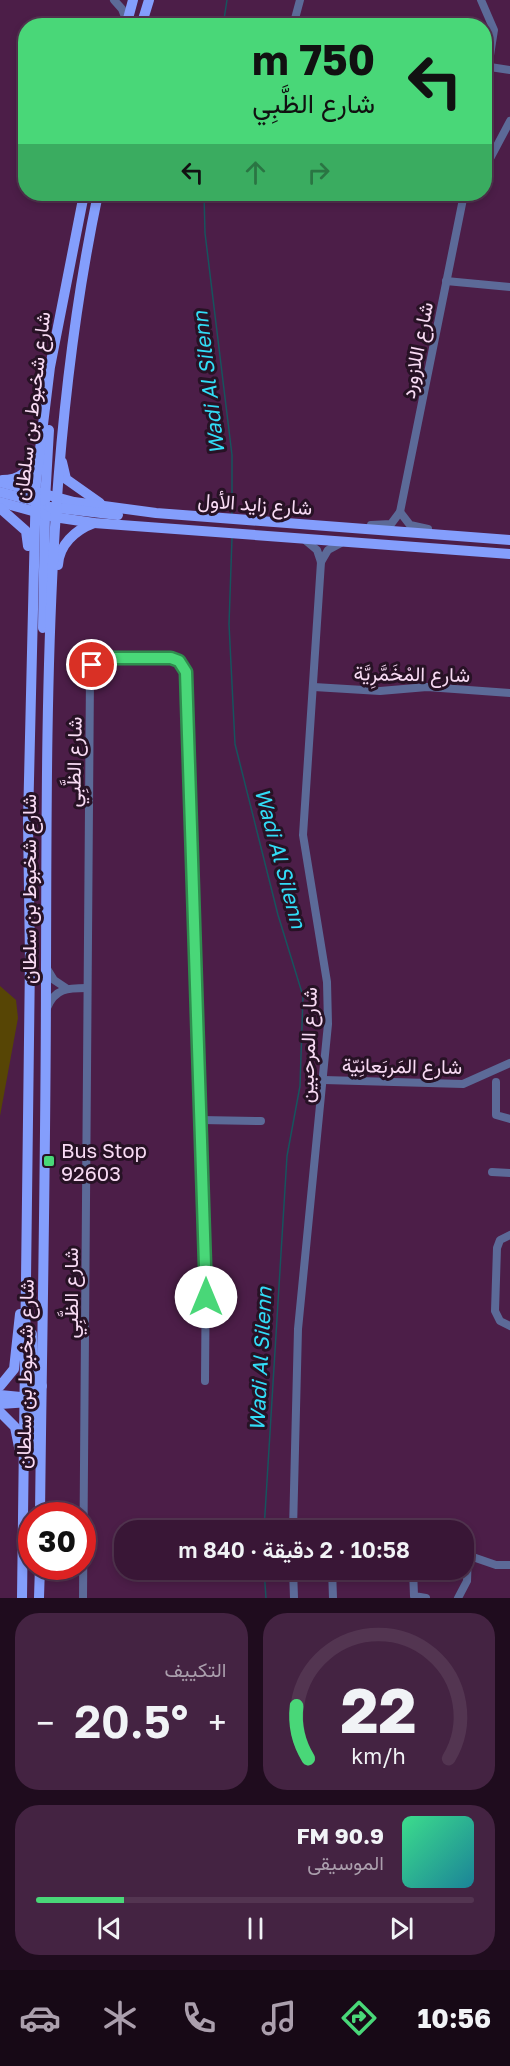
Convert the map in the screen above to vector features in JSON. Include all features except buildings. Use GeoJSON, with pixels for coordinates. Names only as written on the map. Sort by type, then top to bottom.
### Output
{"type":"FeatureCollection","features":[{"type":"Feature","properties":{"kind":"main road"},"geometry":{"type":"LineString","coordinates":[[128,18],[133,0]]}},
{"type":"Feature","properties":{"kind":"main road"},"geometry":{"type":"LineString","coordinates":[[143,18],[149,0]]}},
{"type":"Feature","properties":{"kind":"main road","name":"شارع شخبوط بن سلطان"},"geometry":{"type":"LineString","coordinates":[[40,1502],[48,649],[45,505],[41,442],[50,368],[83,201]]}},
{"type":"Feature","properties":{"kind":"main road","name":"شارع شخبوط بن سلطان"},"geometry":{"type":"LineString","coordinates":[[22,1598],[30,970],[28,822],[32,580],[45,505],[60,441],[81,281],[97,201]]}},
{"type":"Feature","properties":{"kind":"main road"},"geometry":{"type":"LineString","coordinates":[[45,505],[51,412],[50,368]]}},
{"type":"Feature","properties":{"kind":"main road"},"geometry":{"type":"LineString","coordinates":[[60,441],[66,479],[83,493],[109,507]]}},
{"type":"Feature","properties":{"kind":"main road"},"geometry":{"type":"LineString","coordinates":[[0,481],[11,480],[27,471],[41,442]]}},
{"type":"Feature","properties":{"kind":"main road","name":"شارع زايد الأول"},"geometry":{"type":"LineString","coordinates":[[0,481],[45,505],[94,523],[510,554]]}},
{"type":"Feature","properties":{"kind":"main road"},"geometry":{"type":"LineString","coordinates":[[0,492],[45,505],[134,516],[156,513]]}},
{"type":"Feature","properties":{"kind":"main road","name":"شارع زايد الأول"},"geometry":{"type":"LineString","coordinates":[[0,502],[109,507],[195,517],[510,540]]}},
{"type":"Feature","properties":{"kind":"main road"},"geometry":{"type":"LineString","coordinates":[[0,508],[28,535],[29,568],[32,580]]}},
{"type":"Feature","properties":{"kind":"main road"},"geometry":{"type":"LineString","coordinates":[[48,649],[54,623],[60,553],[75,533],[94,523]]}},
{"type":"Feature","properties":{"kind":"main road"},"geometry":{"type":"LineString","coordinates":[[0,1386],[14,1369],[18,1324],[26,1297]]}},
{"type":"Feature","properties":{"kind":"main road"},"geometry":{"type":"LineString","coordinates":[[26,1315],[32,1331],[34,1387],[42,1389]]}},
{"type":"Feature","properties":{"kind":"main road"},"geometry":{"type":"LineString","coordinates":[[0,1404],[24,1400],[42,1389]]}},
{"type":"Feature","properties":{"kind":"main road"},"geometry":{"type":"LineString","coordinates":[[0,1395],[24,1400]]}},
{"type":"Feature","properties":{"kind":"main road"},"geometry":{"type":"LineString","coordinates":[[24,1400],[34,1469],[40,1490]]}},
{"type":"Feature","properties":{"kind":"main road"},"geometry":{"type":"LineString","coordinates":[[0,1412],[15,1427],[24,1483]]}},
{"type":"Feature","properties":{"kind":"main road"},"geometry":{"type":"LineString","coordinates":[[39,1598],[40,1580]]}},
{"type":"Feature","properties":{"kind":"street"},"geometry":{"type":"LineString","coordinates":[[117,0],[124,18]]}},
{"type":"Feature","properties":{"kind":"street"},"geometry":{"type":"LineString","coordinates":[[295,18],[300,0]]}},
{"type":"Feature","properties":{"kind":"street"},"geometry":{"type":"LineString","coordinates":[[481,0],[489,18]]}},
{"type":"Feature","properties":{"kind":"street"},"geometry":{"type":"LineString","coordinates":[[492,25],[494,30],[492,48]]}},
{"type":"Feature","properties":{"kind":"street"},"geometry":{"type":"LineString","coordinates":[[492,67],[510,70]]}},
{"type":"Feature","properties":{"kind":"street"},"geometry":{"type":"LineString","coordinates":[[492,155],[510,121]]}},
{"type":"Feature","properties":{"kind":"street"},"geometry":{"type":"LineString","coordinates":[[492,146],[496,147]]}},
{"type":"Feature","properties":{"kind":"street","name":"شارع اللازورد"},"geometry":{"type":"LineString","coordinates":[[400,512],[463,201]]}},
{"type":"Feature","properties":{"kind":"street"},"geometry":{"type":"LineString","coordinates":[[446,281],[510,287]]}},
{"type":"Feature","properties":{"kind":"street"},"geometry":{"type":"LineString","coordinates":[[356,529],[391,524],[400,512],[410,525],[443,531],[454,537]]}},
{"type":"Feature","properties":{"kind":"street"},"geometry":{"type":"LineString","coordinates":[[304,540],[317,550],[321,562]]}},
{"type":"Feature","properties":{"kind":"street"},"geometry":{"type":"LineString","coordinates":[[321,562],[328,550],[343,542]]}},
{"type":"Feature","properties":{"kind":"street","name":"شارع المرحبين"},"geometry":{"type":"LineString","coordinates":[[293,1520],[297,1338],[328,1024],[327,982],[304,845],[321,562]]}},
{"type":"Feature","properties":{"kind":"street","name":"شارع الظَّبِي"},"geometry":{"type":"LineString","coordinates":[[84,1598],[90,670],[96,662],[105,658],[175,659],[182,664],[186,672],[206,1255],[205,1381]]}},
{"type":"Feature","properties":{"kind":"street","name":"شارع المْخَمَّرِيَّة"},"geometry":{"type":"LineString","coordinates":[[314,687],[380,691],[427,687],[510,693]]}},
{"type":"Feature","properties":{"kind":"street"},"geometry":{"type":"LineString","coordinates":[[46,967],[54,980],[66,988],[87,988]]}},
{"type":"Feature","properties":{"kind":"street"},"geometry":{"type":"LineString","coordinates":[[46,1010],[53,997],[66,988]]}},
{"type":"Feature","properties":{"kind":"street","name":"شارع المَربَعانِيّة"},"geometry":{"type":"LineString","coordinates":[[324,1080],[463,1084],[510,1063]]}},
{"type":"Feature","properties":{"kind":"street"},"geometry":{"type":"LineString","coordinates":[[496,1082],[496,1115],[501,1119],[510,1119]]}},
{"type":"Feature","properties":{"kind":"street"},"geometry":{"type":"LineString","coordinates":[[201,1119],[261,1121]]}},
{"type":"Feature","properties":{"kind":"street"},"geometry":{"type":"LineString","coordinates":[[492,1172],[510,1173]]}},
{"type":"Feature","properties":{"kind":"street"},"geometry":{"type":"LineString","coordinates":[[510,1235],[500,1240],[497,1248],[495,1311],[500,1322],[510,1326]]}},
{"type":"Feature","properties":{"kind":"street"},"geometry":{"type":"LineString","coordinates":[[474,1557],[496,1565],[510,1565]]}},
{"type":"Feature","properties":{"kind":"street"},"geometry":{"type":"LineString","coordinates":[[293,1580],[294,1598]]}},
{"type":"Feature","properties":{"kind":"street"},"geometry":{"type":"LineString","coordinates":[[332,1580],[333,1598]]}},
{"type":"Feature","properties":{"kind":"street"},"geometry":{"type":"LineString","coordinates":[[413,1580],[414,1596],[426,1598]]}},
{"type":"Feature","properties":{"kind":"street"},"geometry":{"type":"LineString","coordinates":[[458,1598],[467,1580]]}},
{"type":"Feature","properties":{"kind":"shaded area"},"geometry":{"type":"Polygon","coordinates":[[[0,986],[16,1000],[18,1018],[0,1116],[0,986]]]}},
{"type":"Feature","properties":{"kind":"waterway","name":"Wadi Al Silenn"},"geometry":{"type":"LineString","coordinates":[[224,18],[227,0]]}},
{"type":"Feature","properties":{"kind":"waterway","name":"Wadi Al Silenn"},"geometry":{"type":"LineString","coordinates":[[204,201],[205,233],[232,455],[232,515]]}},
{"type":"Feature","properties":{"kind":"waterway","name":"Wadi Al Silenn"},"geometry":{"type":"LineString","coordinates":[[232,538],[229,624],[235,744],[278,915],[303,996],[300,1086],[287,1156],[265,1520]]}},
{"type":"Feature","properties":{"kind":"waterway","name":"Wadi Al Silenn"},"geometry":{"type":"LineString","coordinates":[[265,1580],[266,1598]]}},
{"type":"Feature","properties":{"kind":"place","name":"Bus Stop 92603"},"geometry":{"type":"Point","coordinates":[49,1161]}},
{"type":"Feature","properties":{"kind":"route"},"geometry":{"type":"LineString","coordinates":[[92,665],[105,658],[171,658],[179,661],[186,672],[206,1297]]}}]}
